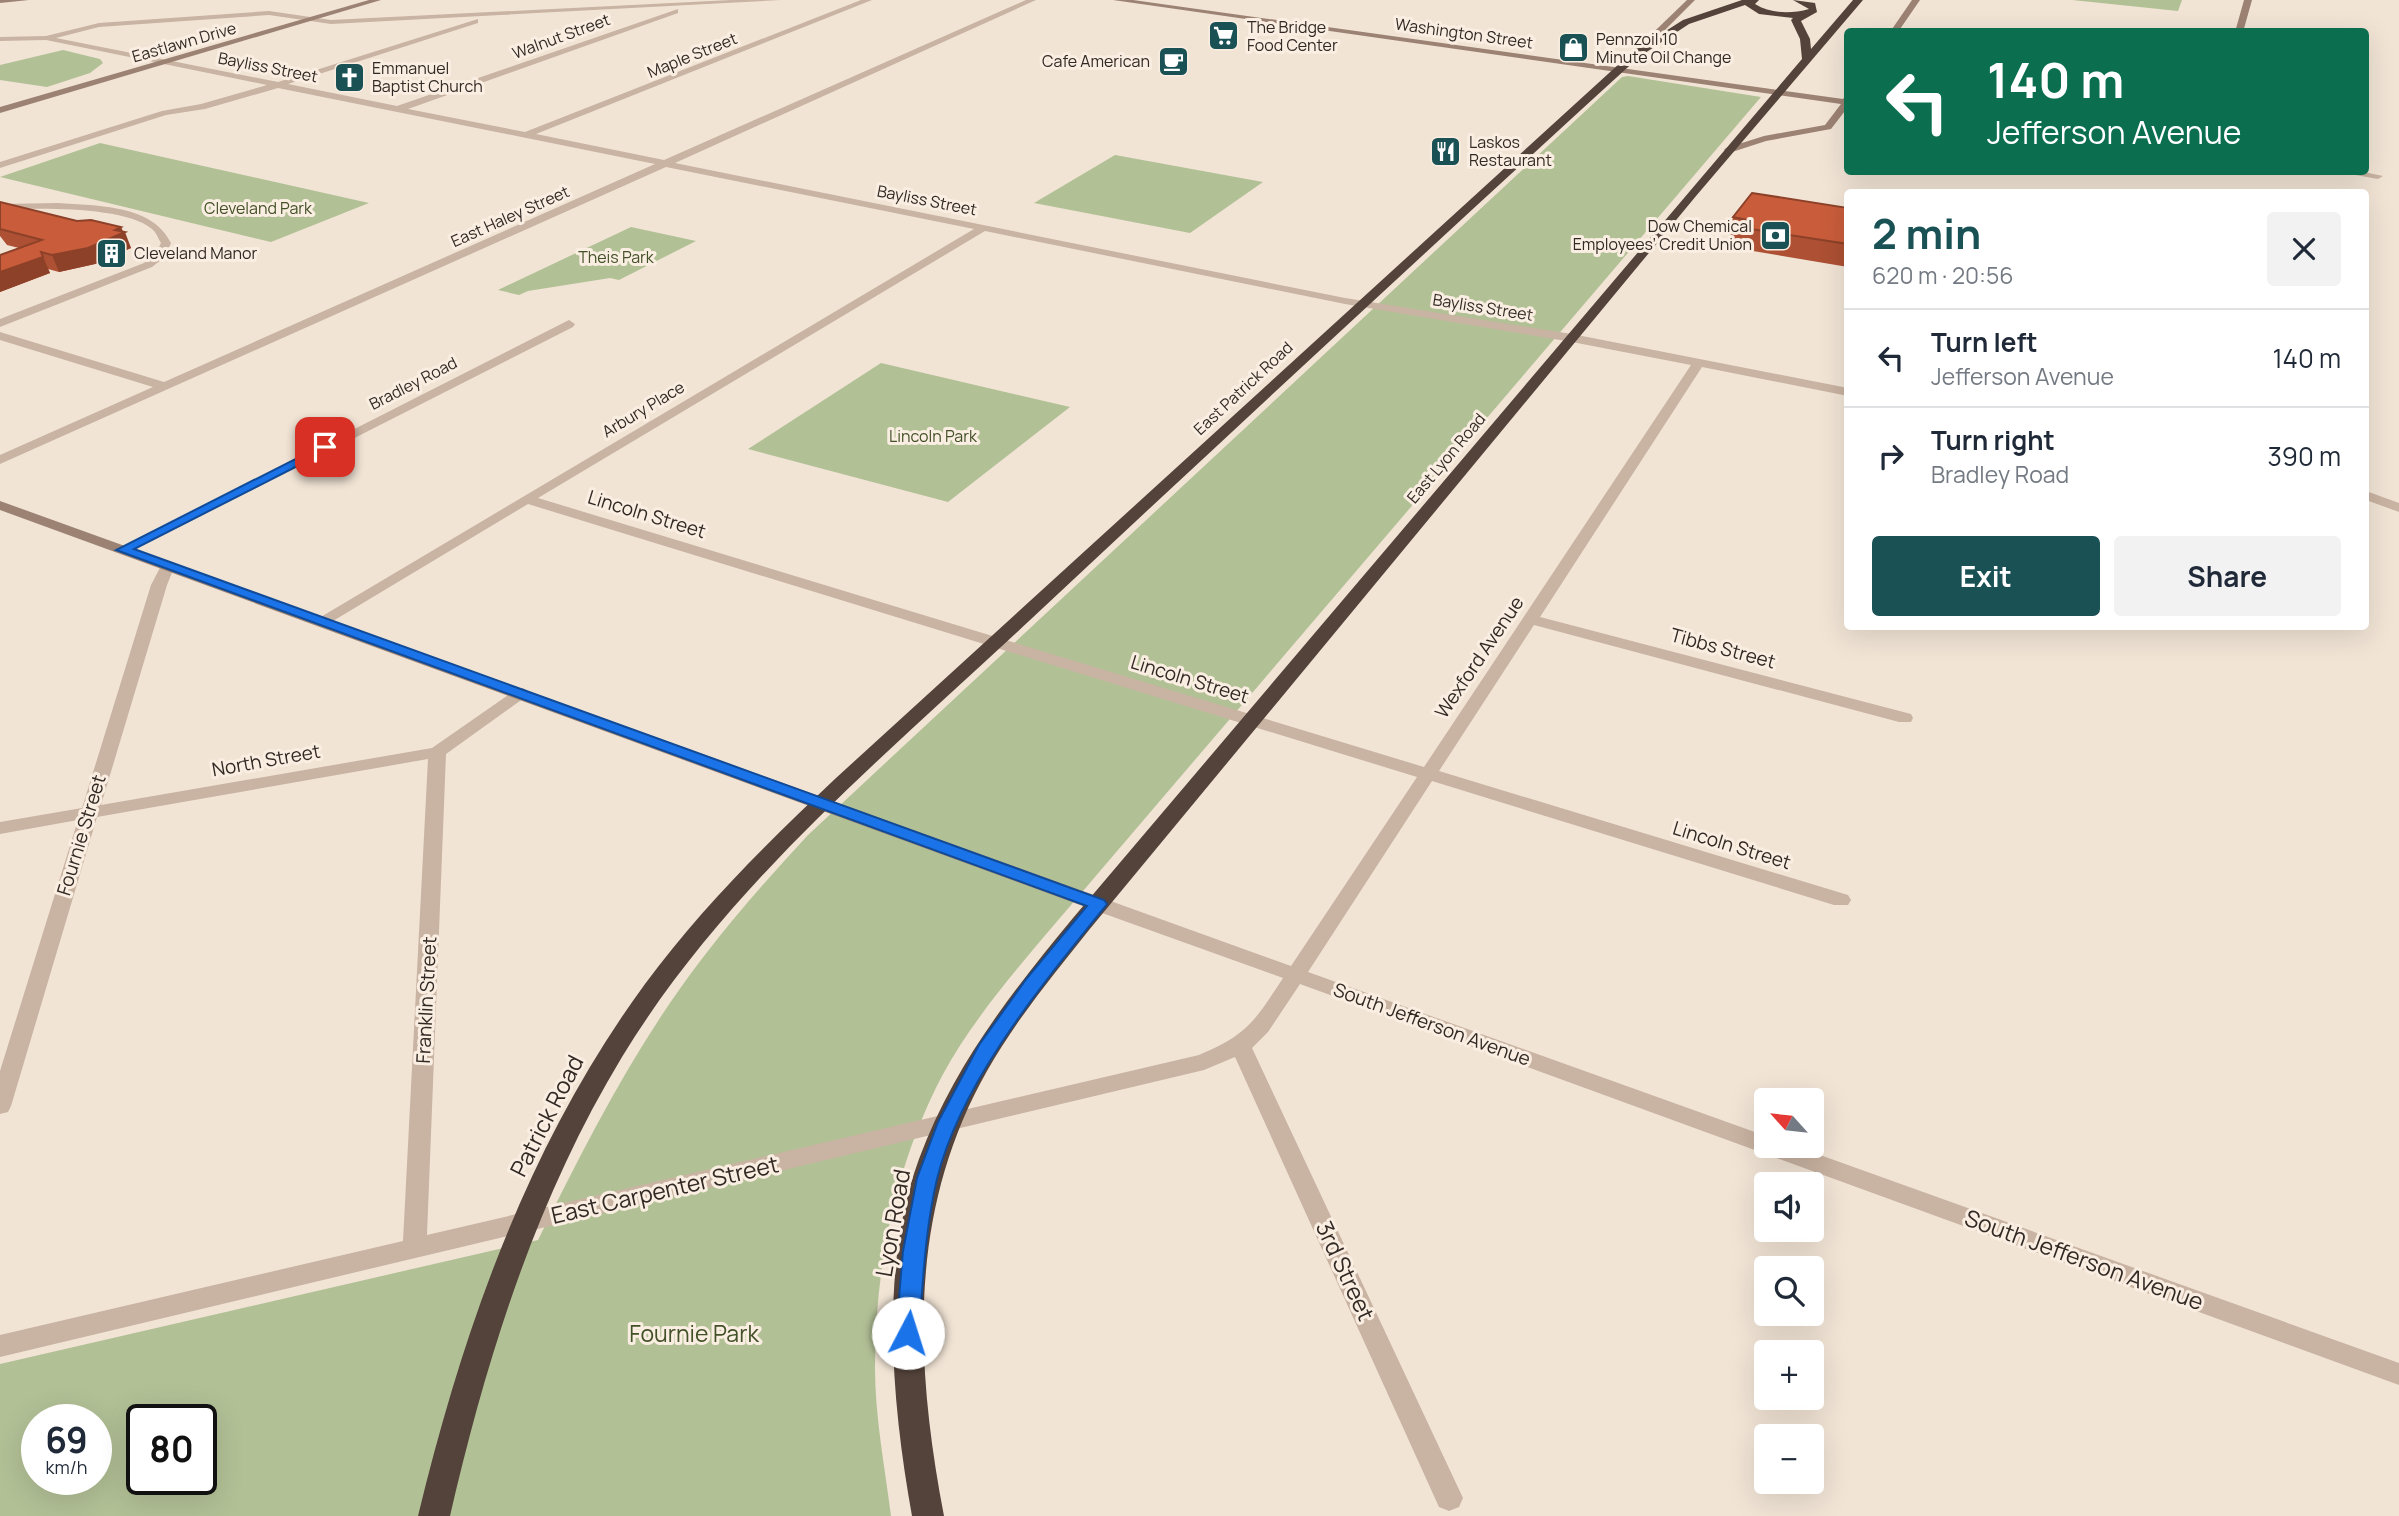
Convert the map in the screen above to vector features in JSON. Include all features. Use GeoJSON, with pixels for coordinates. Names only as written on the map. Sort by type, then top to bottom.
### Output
{"type":"FeatureCollection","features":[{"type":"Feature","properties":{"kind":"highway"},"geometry":{"type":"LineString","coordinates":[[1635,55],[1686,22],[1753,0]]}},
{"type":"Feature","properties":{"kind":"highway"},"geometry":{"type":"LineString","coordinates":[[1753,0],[1750,6],[1766,12],[1809,12]]}},
{"type":"Feature","properties":{"kind":"highway"},"geometry":{"type":"LineString","coordinates":[[1798,0],[1814,6],[1814,10],[1796,20],[1805,38],[1807,60]]}},
{"type":"Feature","properties":{"kind":"highway","name":"East Lyon Road"},"geometry":{"type":"LineString","coordinates":[[1098,904],[1729,150],[1858,0]]}},
{"type":"Feature","properties":{"kind":"highway","name":"East Patrick Road"},"geometry":{"type":"LineString","coordinates":[[821,803],[1360,304],[1635,55]]}},
{"type":"Feature","properties":{"kind":"highway","name":"Patrick Road"},"geometry":{"type":"LineString","coordinates":[[434,1516],[472,1365],[501,1278],[573,1120],[614,1049],[657,985],[731,894],[821,803]]}},
{"type":"Feature","properties":{"kind":"highway","name":"Lyon Road"},"geometry":{"type":"LineString","coordinates":[[928,1516],[914,1419],[908,1333],[914,1251],[927,1178],[948,1122],[986,1051],[1034,983],[1098,904]]}},
{"type":"Feature","properties":{"kind":"street"},"geometry":{"type":"LineString","coordinates":[[0,1],[25,0]]}},
{"type":"Feature","properties":{"kind":"street","name":"Eastlawn Drive"},"geometry":{"type":"LineString","coordinates":[[0,110],[377,0]]}},
{"type":"Feature","properties":{"kind":"street"},"geometry":{"type":"LineString","coordinates":[[46,38],[118,23],[269,13],[331,22],[777,0]]}},
{"type":"Feature","properties":{"kind":"street","name":"Maple Street"},"geometry":{"type":"LineString","coordinates":[[526,135],[868,0]]}},
{"type":"Feature","properties":{"kind":"street","name":"East Haley Street"},"geometry":{"type":"LineString","coordinates":[[0,460],[1032,0]]}},
{"type":"Feature","properties":{"kind":"street","name":"Washington Street"},"geometry":{"type":"LineString","coordinates":[[1117,0],[1844,101]]}},
{"type":"Feature","properties":{"kind":"street","name":"East Patrick Road"},"geometry":{"type":"LineString","coordinates":[[1635,55],[1690,0]]}},
{"type":"Feature","properties":{"kind":"street"},"geometry":{"type":"LineString","coordinates":[[1897,28],[1916,0]]}},
{"type":"Feature","properties":{"kind":"street"},"geometry":{"type":"LineString","coordinates":[[2240,28],[2248,0]]}},
{"type":"Feature","properties":{"kind":"street","name":"Walnut Street"},"geometry":{"type":"LineString","coordinates":[[398,109],[693,4]]}},
{"type":"Feature","properties":{"kind":"street"},"geometry":{"type":"LineString","coordinates":[[0,165],[165,113],[202,107],[278,85],[498,14]]}},
{"type":"Feature","properties":{"kind":"street","name":"Bayliss Street"},"geometry":{"type":"LineString","coordinates":[[0,39],[46,38],[1360,304],[1572,338],[1844,391]]}},
{"type":"Feature","properties":{"kind":"street"},"geometry":{"type":"LineString","coordinates":[[1729,150],[1764,139],[1819,131],[1828,127],[1844,107]]}},
{"type":"Feature","properties":{"kind":"street"},"geometry":{"type":"LineString","coordinates":[[2369,175],[2378,176]]}},
{"type":"Feature","properties":{"kind":"street"},"geometry":{"type":"LineString","coordinates":[[0,207],[72,206],[134,218],[158,227],[166,243],[161,255],[148,265],[0,323]]}},
{"type":"Feature","properties":{"kind":"street","name":"Arbury Place"},"geometry":{"type":"LineString","coordinates":[[322,621],[983,228]]}},
{"type":"Feature","properties":{"kind":"street","name":"Bradley Road"},"geometry":{"type":"LineString","coordinates":[[123,550],[569,324]]}},
{"type":"Feature","properties":{"kind":"street"},"geometry":{"type":"LineString","coordinates":[[0,337],[166,387]]}},
{"type":"Feature","properties":{"kind":"street","name":"Wexford Avenue"},"geometry":{"type":"LineString","coordinates":[[1296,975],[1426,773],[1699,363]]}},
{"type":"Feature","properties":{"kind":"street"},"geometry":{"type":"LineString","coordinates":[[2369,496],[2399,508]]}},
{"type":"Feature","properties":{"kind":"street","name":"Lincoln Street"},"geometry":{"type":"LineString","coordinates":[[526,499],[1841,900]]}},
{"type":"Feature","properties":{"kind":"street"},"geometry":{"type":"LineString","coordinates":[[0,505],[1098,904]]}},
{"type":"Feature","properties":{"kind":"street","name":"Fournie Street"},"geometry":{"type":"LineString","coordinates":[[0,1106],[88,813],[159,585],[168,565]]}},
{"type":"Feature","properties":{"kind":"street","name":"Tibbs Street"},"geometry":{"type":"LineString","coordinates":[[1530,619],[1905,718]]}},
{"type":"Feature","properties":{"kind":"street","name":"North Street"},"geometry":{"type":"LineString","coordinates":[[0,828],[438,752],[523,693]]}},
{"type":"Feature","properties":{"kind":"street","name":"Franklin Street"},"geometry":{"type":"LineString","coordinates":[[415,1249],[438,752]]}},
{"type":"Feature","properties":{"kind":"street","name":"South Jefferson Avenue"},"geometry":{"type":"LineString","coordinates":[[1098,904],[1754,1141]]}},
{"type":"Feature","properties":{"kind":"street","name":"East Carpenter Street"},"geometry":{"type":"LineString","coordinates":[[0,1346],[1204,1062],[1240,1046],[1261,1027],[1296,975]]}},
{"type":"Feature","properties":{"kind":"street","name":"3rd Street"},"geometry":{"type":"LineString","coordinates":[[1240,1046],[1449,1498]]}},
{"type":"Feature","properties":{"kind":"street","name":"South Jefferson Avenue"},"geometry":{"type":"LineString","coordinates":[[1800,1158],[2399,1374]]}},
{"type":"Feature","properties":{"kind":"green space"},"geometry":{"type":"Polygon","coordinates":[[[2072,0],[2182,0],[2178,11],[2072,0]]]}},
{"type":"Feature","properties":{"kind":"green space"},"geometry":{"type":"Polygon","coordinates":[[[63,50],[100,59],[103,63],[90,73],[47,87],[0,80],[0,65],[63,50]]]}},
{"type":"Feature","properties":{"kind":"green space","name":"Fournie Park"},"geometry":{"type":"Polygon","coordinates":[[[1622,77],[1761,97],[1042,939],[976,1022],[953,1058],[942,1076],[912,1145],[900,1181],[884,1255],[876,1330],[875,1386],[891,1516],[0,1516],[0,1364],[538,1240],[593,1131],[654,1026],[726,928],[808,835],[1622,77]]]}},
{"type":"Feature","properties":{"kind":"green space","name":"Cleveland Park"},"geometry":{"type":"Polygon","coordinates":[[[100,143],[369,203],[271,242],[0,177],[100,143]]]}},
{"type":"Feature","properties":{"kind":"green space"},"geometry":{"type":"Polygon","coordinates":[[[1115,155],[1263,182],[1190,233],[1034,203],[1115,155]]]}},
{"type":"Feature","properties":{"kind":"green space","name":"Theis Park"},"geometry":{"type":"Polygon","coordinates":[[[631,227],[696,241],[619,280],[610,278],[528,291],[519,295],[498,290],[631,227]]]}},
{"type":"Feature","properties":{"kind":"green space","name":"Lincoln Park"},"geometry":{"type":"Polygon","coordinates":[[[881,363],[1070,407],[948,502],[748,449],[881,363]]]}},
{"type":"Feature","properties":{"kind":"building"},"geometry":{"type":"Polygon","coordinates":[[[1752,193],[1844,207],[1844,243],[1751,229],[1753,226],[1744,224],[1747,220],[1733,217],[1752,193]]]}},
{"type":"Feature","properties":{"kind":"building"},"geometry":{"type":"Polygon","coordinates":[[[0,202],[77,221],[91,220],[121,227],[115,230],[125,232],[88,248],[52,255],[41,252],[43,257],[0,272],[0,255],[42,240],[0,229],[0,202]]]}},
{"type":"Feature","properties":{"kind":"place","name":"The Bridge Food Center"},"geometry":{"type":"Point","coordinates":[1224,36]}},
{"type":"Feature","properties":{"kind":"place","name":"Pennzoil 10 Minute Oil Change"},"geometry":{"type":"Point","coordinates":[1573,48]}},
{"type":"Feature","properties":{"kind":"place","name":"Cafe American"},"geometry":{"type":"Point","coordinates":[1173,61]}},
{"type":"Feature","properties":{"kind":"place","name":"Emmanuel Baptist Church"},"geometry":{"type":"Point","coordinates":[349,77]}},
{"type":"Feature","properties":{"kind":"place","name":"Laskos Restaurant"},"geometry":{"type":"Point","coordinates":[1446,151]}},
{"type":"Feature","properties":{"kind":"place","name":"Dow Chemical Employees’ Credit Union"},"geometry":{"type":"Point","coordinates":[1775,235]}},
{"type":"Feature","properties":{"kind":"place","name":"Cleveland Manor"},"geometry":{"type":"Point","coordinates":[111,253]}},
{"type":"Feature","properties":{"kind":"route"},"geometry":{"type":"LineString","coordinates":[[325,447],[123,550],[1098,904],[1034,983],[986,1051],[948,1122],[927,1178],[914,1251],[908,1333]]}}]}
